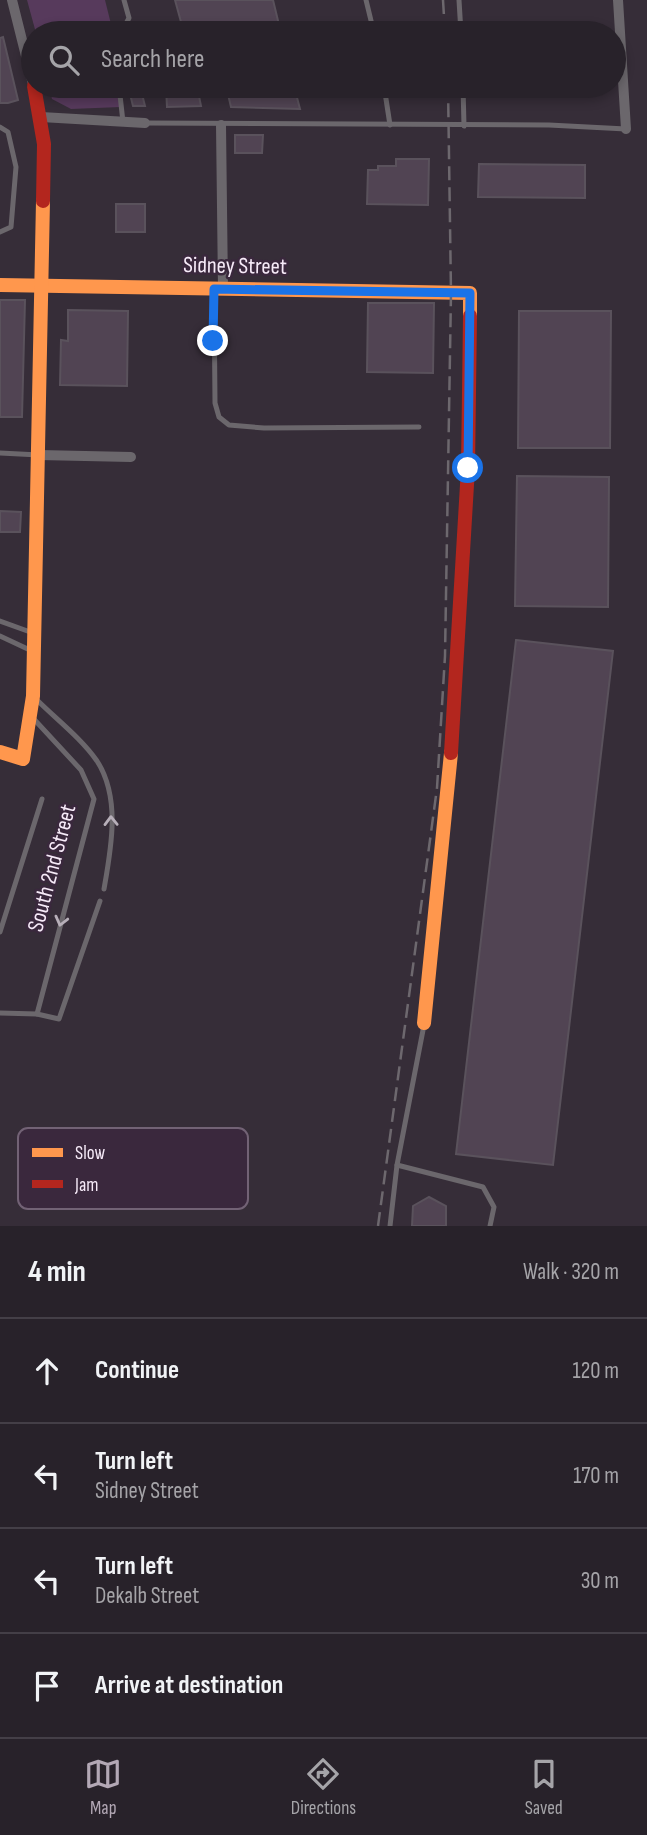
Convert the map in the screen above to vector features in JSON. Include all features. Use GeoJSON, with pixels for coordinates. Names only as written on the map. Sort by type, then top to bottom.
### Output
{"type":"FeatureCollection","features":[{"type":"Feature","properties":{"kind":"street"},"geometry":{"type":"LineString","coordinates":[[12,0],[21,36]]}},
{"type":"Feature","properties":{"kind":"street"},"geometry":{"type":"LineString","coordinates":[[618,0],[619,21]]}},
{"type":"Feature","properties":{"kind":"street"},"geometry":{"type":"LineString","coordinates":[[0,752],[23,759],[33,696],[44,144],[36,98]]}},
{"type":"Feature","properties":{"kind":"street"},"geometry":{"type":"LineString","coordinates":[[624,98],[626,129]]}},
{"type":"Feature","properties":{"kind":"street"},"geometry":{"type":"LineString","coordinates":[[41,117],[145,123]]}},
{"type":"Feature","properties":{"kind":"street"},"geometry":{"type":"LineString","coordinates":[[218,289],[221,125]]}},
{"type":"Feature","properties":{"kind":"street","name":"Sidney Street"},"geometry":{"type":"LineString","coordinates":[[0,285],[470,293],[468,468],[448,794],[424,1024]]}},
{"type":"Feature","properties":{"kind":"street"},"geometry":{"type":"LineString","coordinates":[[39,456],[131,457]]}},
{"type":"Feature","properties":{"kind":"lane"},"geometry":{"type":"LineString","coordinates":[[124,0],[127,21]]}},
{"type":"Feature","properties":{"kind":"lane"},"geometry":{"type":"LineString","coordinates":[[366,0],[371,21]]}},
{"type":"Feature","properties":{"kind":"lane"},"geometry":{"type":"LineString","coordinates":[[459,0],[460,21]]}},
{"type":"Feature","properties":{"kind":"lane"},"geometry":{"type":"LineString","coordinates":[[120,98],[123,122]]}},
{"type":"Feature","properties":{"kind":"lane"},"geometry":{"type":"LineString","coordinates":[[386,98],[390,125]]}},
{"type":"Feature","properties":{"kind":"lane"},"geometry":{"type":"LineString","coordinates":[[463,98],[464,126]]}},
{"type":"Feature","properties":{"kind":"lane"},"geometry":{"type":"LineString","coordinates":[[145,123],[626,129]]}},
{"type":"Feature","properties":{"kind":"lane"},"geometry":{"type":"LineString","coordinates":[[0,127],[8,132],[16,167],[11,227],[0,232]]}},
{"type":"Feature","properties":{"kind":"lane"},"geometry":{"type":"LineString","coordinates":[[218,289],[213,341],[215,403],[219,417],[229,425],[264,428],[419,427]]}},
{"type":"Feature","properties":{"kind":"lane"},"geometry":{"type":"LineString","coordinates":[[0,453],[39,456]]}},
{"type":"Feature","properties":{"kind":"lane"},"geometry":{"type":"LineString","coordinates":[[0,621],[36,634]]}},
{"type":"Feature","properties":{"kind":"lane"},"geometry":{"type":"LineString","coordinates":[[0,636],[35,652]]}},
{"type":"Feature","properties":{"kind":"lane","name":"South 2nd Street"},"geometry":{"type":"LineString","coordinates":[[33,696],[85,747],[98,763],[108,786],[111,830],[104,889]]}},
{"type":"Feature","properties":{"kind":"lane","name":"South 2nd Street"},"geometry":{"type":"LineString","coordinates":[[29,713],[81,770],[94,799],[37,1014]]}},
{"type":"Feature","properties":{"kind":"lane"},"geometry":{"type":"LineString","coordinates":[[0,932],[42,799]]}},
{"type":"Feature","properties":{"kind":"lane"},"geometry":{"type":"LineString","coordinates":[[0,1013],[37,1014],[59,1019],[100,901]]}},
{"type":"Feature","properties":{"kind":"lane"},"geometry":{"type":"LineString","coordinates":[[390,1226],[397,1166],[424,1024]]}},
{"type":"Feature","properties":{"kind":"lane"},"geometry":{"type":"LineString","coordinates":[[397,1166],[482,1187],[494,1207],[490,1226]]}},
{"type":"Feature","properties":{"kind":"shaded area"},"geometry":{"type":"Polygon","coordinates":[[[27,0],[105,0],[110,21],[33,21],[27,0]]]}},
{"type":"Feature","properties":{"kind":"shaded area"},"geometry":{"type":"Polygon","coordinates":[[[119,98],[121,107],[71,109],[52,99],[119,98]]]}},
{"type":"Feature","properties":{"kind":"building"},"geometry":{"type":"Polygon","coordinates":[[[175,0],[273,0],[278,21],[181,21],[175,0]]]}},
{"type":"Feature","properties":{"kind":"building"},"geometry":{"type":"Polygon","coordinates":[[[3,37],[18,100],[8,103],[0,103],[0,38],[3,37]]]}},
{"type":"Feature","properties":{"kind":"building"},"geometry":{"type":"Polygon","coordinates":[[[131,98],[143,98],[145,106],[133,106],[131,98]]]}},
{"type":"Feature","properties":{"kind":"building"},"geometry":{"type":"Polygon","coordinates":[[[167,98],[199,98],[201,106],[167,107],[167,98]]]}},
{"type":"Feature","properties":{"kind":"building"},"geometry":{"type":"Polygon","coordinates":[[[229,98],[297,98],[300,109],[231,107],[229,98]]]}},
{"type":"Feature","properties":{"kind":"building"},"geometry":{"type":"Polygon","coordinates":[[[235,135],[263,135],[262,153],[235,153],[235,135]]]}},
{"type":"Feature","properties":{"kind":"building"},"geometry":{"type":"Polygon","coordinates":[[[396,159],[429,159],[428,205],[367,204],[368,170],[378,170],[378,166],[396,166],[396,159]]]}},
{"type":"Feature","properties":{"kind":"building"},"geometry":{"type":"Polygon","coordinates":[[[479,164],[585,165],[585,198],[478,197],[479,164]]]}},
{"type":"Feature","properties":{"kind":"building"},"geometry":{"type":"Polygon","coordinates":[[[116,204],[145,204],[145,232],[116,232],[116,204]]]}},
{"type":"Feature","properties":{"kind":"building"},"geometry":{"type":"Polygon","coordinates":[[[0,300],[25,300],[22,417],[0,417],[0,300]]]}},
{"type":"Feature","properties":{"kind":"building"},"geometry":{"type":"Polygon","coordinates":[[[368,303],[434,303],[433,373],[367,372],[368,303]]]}},
{"type":"Feature","properties":{"kind":"building"},"geometry":{"type":"Polygon","coordinates":[[[68,310],[128,311],[127,386],[60,385],[61,340],[68,341],[68,310]]]}},
{"type":"Feature","properties":{"kind":"building"},"geometry":{"type":"Polygon","coordinates":[[[519,311],[611,311],[610,448],[518,448],[519,311]]]}},
{"type":"Feature","properties":{"kind":"building"},"geometry":{"type":"Polygon","coordinates":[[[517,476],[609,477],[608,607],[515,606],[517,476]]]}},
{"type":"Feature","properties":{"kind":"building"},"geometry":{"type":"Polygon","coordinates":[[[0,511],[21,512],[20,532],[0,532],[0,511]]]}},
{"type":"Feature","properties":{"kind":"building"},"geometry":{"type":"Polygon","coordinates":[[[516,640],[613,651],[553,1165],[456,1154],[516,640]]]}},
{"type":"Feature","properties":{"kind":"building"},"geometry":{"type":"Polygon","coordinates":[[[429,1197],[446,1206],[446,1226],[412,1226],[413,1206],[429,1197]]]}},
{"type":"Feature","properties":{"kind":"railway"},"geometry":{"type":"LineString","coordinates":[[443,0],[444,21]]}},
{"type":"Feature","properties":{"kind":"railway"},"geometry":{"type":"LineString","coordinates":[[378,1226],[437,788],[445,656],[451,293],[448,98]]}},
{"type":"Feature","properties":{"kind":"traffic: slow"},"geometry":{"type":"LineString","coordinates":[[0,752],[23,759],[33,696],[43,201]]}},
{"type":"Feature","properties":{"kind":"traffic: slow"},"geometry":{"type":"LineString","coordinates":[[0,285],[470,293],[470,316]]}},
{"type":"Feature","properties":{"kind":"traffic: slow"},"geometry":{"type":"LineString","coordinates":[[424,1023],[451,753]]}},
{"type":"Feature","properties":{"kind":"traffic: jam"},"geometry":{"type":"LineString","coordinates":[[36,98],[44,144],[43,201]]}},
{"type":"Feature","properties":{"kind":"traffic: jam"},"geometry":{"type":"LineString","coordinates":[[451,753],[468,468],[470,316]]}},
{"type":"Feature","properties":{"kind":"route"},"geometry":{"type":"LineString","coordinates":[[213,341],[214,289],[470,293],[468,468]]}}]}
